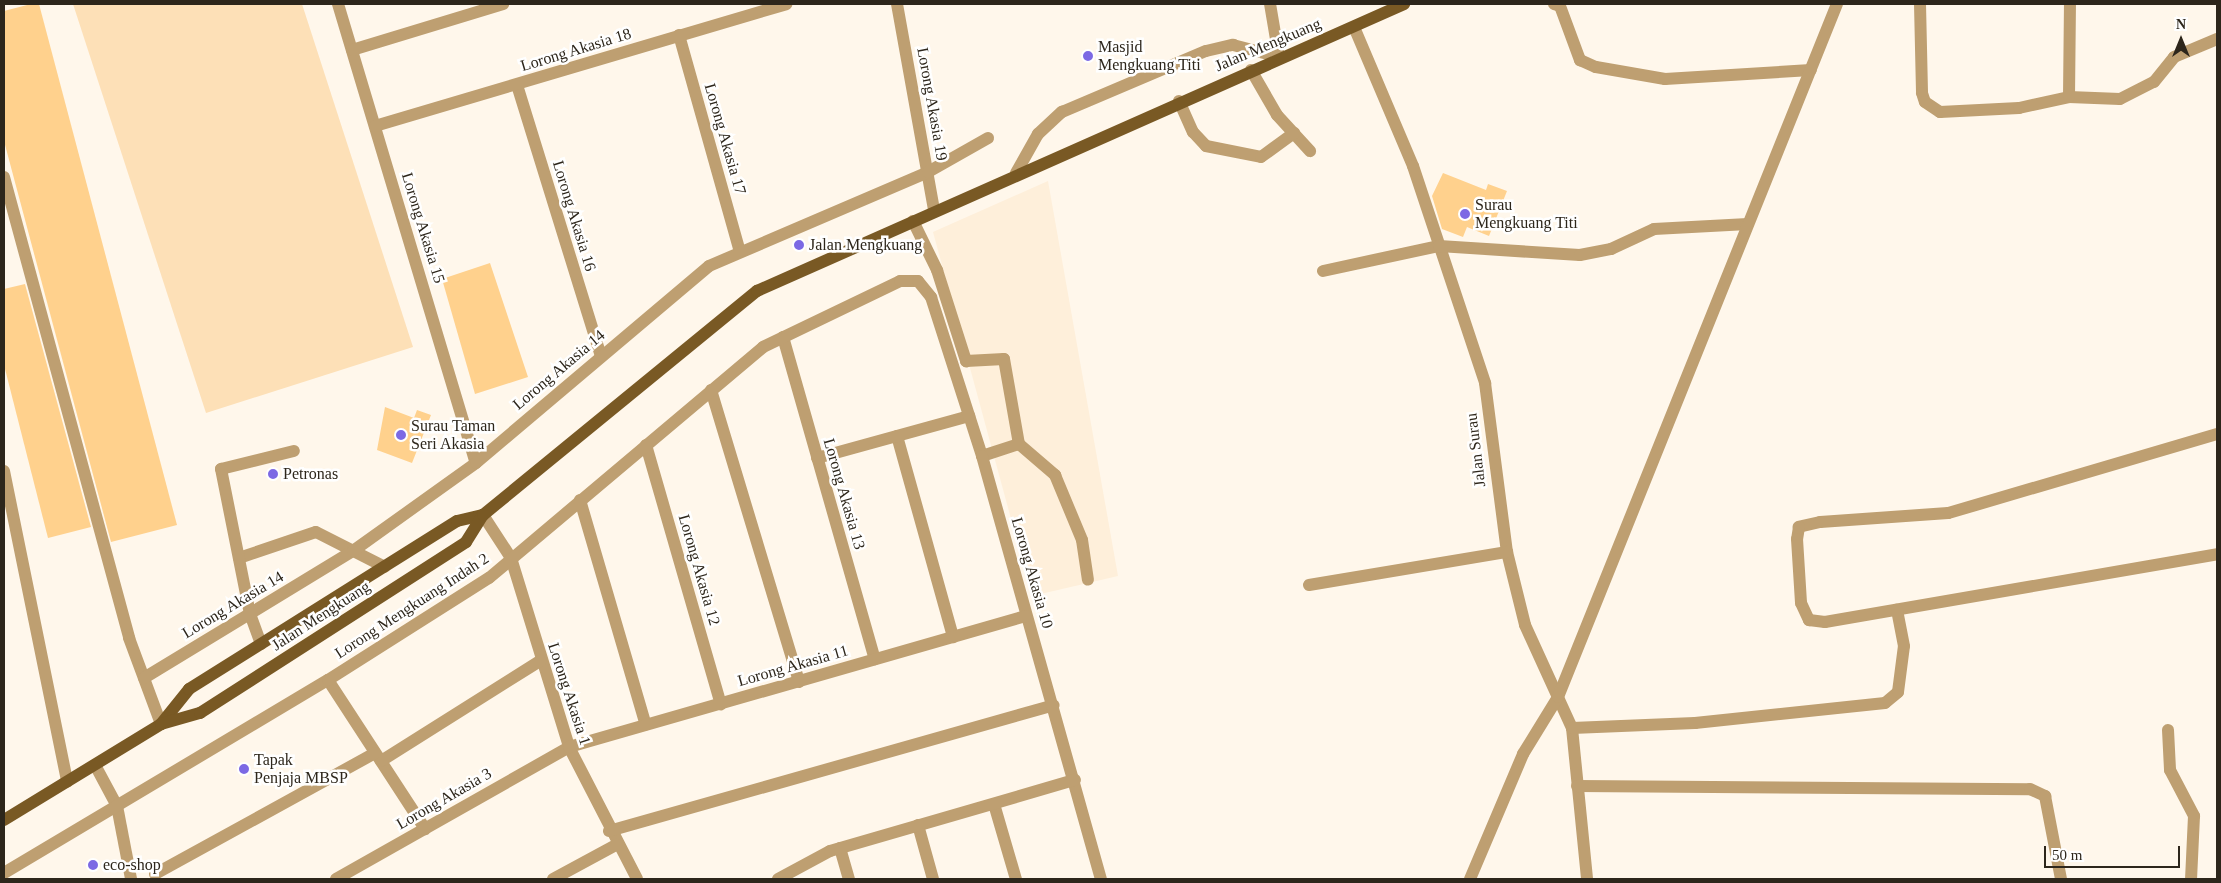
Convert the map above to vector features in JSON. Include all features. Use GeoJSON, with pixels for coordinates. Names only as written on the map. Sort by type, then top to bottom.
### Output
{"type":"FeatureCollection","features":[{"type":"Feature","properties":{"kind":"main road","name":"Jalan Mengkuang"},"geometry":{"type":"LineString","coordinates":[[4,820],[161,724],[200,713],[466,542],[483,515],[757,291],[1016,173],[1404,4]]}},
{"type":"Feature","properties":{"kind":"main road","name":"Jalan Mengkuang"},"geometry":{"type":"LineString","coordinates":[[161,724],[189,689],[457,521],[483,515]]}},
{"type":"Feature","properties":{"kind":"street","name":"Lorong Akasia 15"},"geometry":{"type":"LineString","coordinates":[[338,4],[476,462]]}},
{"type":"Feature","properties":{"kind":"street"},"geometry":{"type":"LineString","coordinates":[[352,50],[503,4]]}},
{"type":"Feature","properties":{"kind":"street","name":"Lorong Akasia 18"},"geometry":{"type":"LineString","coordinates":[[375,126],[786,4]]}},
{"type":"Feature","properties":{"kind":"street","name":"Lorong Akasia 19"},"geometry":{"type":"LineString","coordinates":[[897,4],[934,210]]}},
{"type":"Feature","properties":{"kind":"street"},"geometry":{"type":"LineString","coordinates":[[1016,173],[1038,134],[1062,112],[1206,50],[1233,45],[1280,57],[1270,4]]}},
{"type":"Feature","properties":{"kind":"street"},"geometry":{"type":"LineString","coordinates":[[1554,4],[1560,6],[1580,60],[1596,67],[1665,79],[1811,70]]}},
{"type":"Feature","properties":{"kind":"street"},"geometry":{"type":"LineString","coordinates":[[1470,879],[1523,754],[1558,697],[1838,4]]}},
{"type":"Feature","properties":{"kind":"street"},"geometry":{"type":"LineString","coordinates":[[1920,4],[1922,92],[1925,102],[1940,112],[2019,108],[2069,97],[2120,99],[2137,93],[2154,82],[2174,56],[2217,39]]}},
{"type":"Feature","properties":{"kind":"street"},"geometry":{"type":"LineString","coordinates":[[2069,97],[2070,4]]}},
{"type":"Feature","properties":{"kind":"street","name":"Jalan Surau"},"geometry":{"type":"LineString","coordinates":[[1354,27],[1413,166],[1485,383],[1506,552],[1525,625],[1572,728],[1587,879]]}},
{"type":"Feature","properties":{"kind":"street","name":"Lorong Akasia 17"},"geometry":{"type":"LineString","coordinates":[[679,35],[740,252]]}},
{"type":"Feature","properties":{"kind":"street"},"geometry":{"type":"LineString","coordinates":[[1251,70],[1294,133],[1310,151]]}},
{"type":"Feature","properties":{"kind":"street","name":"Lorong Akasia 16"},"geometry":{"type":"LineString","coordinates":[[517,85],[601,356]]}},
{"type":"Feature","properties":{"kind":"street"},"geometry":{"type":"LineString","coordinates":[[1179,101],[1193,132],[1206,146],[1261,157],[1294,133]]}},
{"type":"Feature","properties":{"kind":"street","name":"Lorong Akasia 14"},"geometry":{"type":"LineString","coordinates":[[144,678],[353,551],[476,462],[709,266],[928,172],[988,138]]}},
{"type":"Feature","properties":{"kind":"street"},"geometry":{"type":"LineString","coordinates":[[4,177],[129,638],[161,724]]}},
{"type":"Feature","properties":{"kind":"street"},"geometry":{"type":"LineString","coordinates":[[913,221],[937,270],[966,361],[1004,359],[1019,444],[1055,475],[1082,540],[1088,580]]}},
{"type":"Feature","properties":{"kind":"street"},"geometry":{"type":"LineString","coordinates":[[1323,271],[1439,246],[1580,255],[1610,249],[1654,229],[1748,224]]}},
{"type":"Feature","properties":{"kind":"street","name":"Lorong Mengkuang Indah 2"},"geometry":{"type":"LineString","coordinates":[[4,873],[328,680],[488,578],[763,347],[900,281],[918,281]]}},
{"type":"Feature","properties":{"kind":"street","name":"Lorong Akasia 10"},"geometry":{"type":"LineString","coordinates":[[918,281],[931,297],[982,456],[1102,879]]}},
{"type":"Feature","properties":{"kind":"street","name":"Lorong Akasia 13"},"geometry":{"type":"LineString","coordinates":[[783,337],[875,659]]}},
{"type":"Feature","properties":{"kind":"street"},"geometry":{"type":"LineString","coordinates":[[711,390],[799,682]]}},
{"type":"Feature","properties":{"kind":"street"},"geometry":{"type":"LineString","coordinates":[[817,458],[969,416]]}},
{"type":"Feature","properties":{"kind":"street"},"geometry":{"type":"LineString","coordinates":[[2217,434],[1948,513],[1799,527],[1801,603],[1809,620],[1897,610],[2217,554]]}},
{"type":"Feature","properties":{"kind":"street"},"geometry":{"type":"LineString","coordinates":[[897,436],[953,637]]}},
{"type":"Feature","properties":{"kind":"street"},"geometry":{"type":"LineString","coordinates":[[982,456],[1019,444]]}},
{"type":"Feature","properties":{"kind":"street","name":"Lorong Akasia 12"},"geometry":{"type":"LineString","coordinates":[[646,445],[721,704]]}},
{"type":"Feature","properties":{"kind":"street"},"geometry":{"type":"LineString","coordinates":[[261,644],[250,614],[222,470],[294,451]]}},
{"type":"Feature","properties":{"kind":"street"},"geometry":{"type":"LineString","coordinates":[[4,470],[67,782]]}},
{"type":"Feature","properties":{"kind":"street"},"geometry":{"type":"LineString","coordinates":[[580,500],[646,725]]}},
{"type":"Feature","properties":{"kind":"street","name":"Lorong Akasia 1"},"geometry":{"type":"LineString","coordinates":[[483,515],[511,558],[540,661],[568,748],[616,846],[637,879]]}},
{"type":"Feature","properties":{"kind":"street"},"geometry":{"type":"LineString","coordinates":[[239,558],[316,532],[385,567]]}},
{"type":"Feature","properties":{"kind":"street"},"geometry":{"type":"LineString","coordinates":[[1309,585],[1506,552]]}},
{"type":"Feature","properties":{"kind":"street"},"geometry":{"type":"LineString","coordinates":[[1572,728],[1695,723],[1885,703],[1898,692],[1904,646],[1897,610]]}},
{"type":"Feature","properties":{"kind":"street","name":"Lorong Akasia 11"},"geometry":{"type":"LineString","coordinates":[[568,748],[1026,616]]}},
{"type":"Feature","properties":{"kind":"street"},"geometry":{"type":"LineString","coordinates":[[155,874],[378,757],[540,661]]}},
{"type":"Feature","properties":{"kind":"street"},"geometry":{"type":"LineString","coordinates":[[328,680],[424,829]]}},
{"type":"Feature","properties":{"kind":"street"},"geometry":{"type":"LineString","coordinates":[[610,831],[1054,705]]}},
{"type":"Feature","properties":{"kind":"street"},"geometry":{"type":"LineString","coordinates":[[2168,730],[2170,770],[2194,816],[2190,879]]}},
{"type":"Feature","properties":{"kind":"street","name":"Lorong Akasia 3"},"geometry":{"type":"LineString","coordinates":[[336,879],[568,748]]}},
{"type":"Feature","properties":{"kind":"street"},"geometry":{"type":"LineString","coordinates":[[95,765],[116,806],[131,879]]}},
{"type":"Feature","properties":{"kind":"street"},"geometry":{"type":"LineString","coordinates":[[778,879],[840,848],[1075,780]]}},
{"type":"Feature","properties":{"kind":"street"},"geometry":{"type":"LineString","coordinates":[[1577,786],[2030,790],[2045,796],[2061,879]]}},
{"type":"Feature","properties":{"kind":"street"},"geometry":{"type":"LineString","coordinates":[[994,804],[1016,879]]}},
{"type":"Feature","properties":{"kind":"street"},"geometry":{"type":"LineString","coordinates":[[918,826],[933,879]]}},
{"type":"Feature","properties":{"kind":"street"},"geometry":{"type":"LineString","coordinates":[[554,879],[616,846]]}},
{"type":"Feature","properties":{"kind":"street"},"geometry":{"type":"LineString","coordinates":[[840,848],[849,879]]}},
{"type":"Feature","properties":{"kind":"shaded area"},"geometry":{"type":"Polygon","coordinates":[[[73,4],[302,4],[413,347],[206,413],[73,4]]]}},
{"type":"Feature","properties":{"kind":"shaded area"},"geometry":{"type":"Polygon","coordinates":[[[1048,181],[1118,576],[1032,596],[933,232],[1048,181]]]}},
{"type":"Feature","properties":{"kind":"building"},"geometry":{"type":"Polygon","coordinates":[[[31,4],[39,4],[177,525],[111,542],[4,141],[4,11],[31,4]]]}},
{"type":"Feature","properties":{"kind":"building","name":"Surau Mengkuang Titi"},"geometry":{"type":"Polygon","coordinates":[[[1443,173],[1486,190],[1488,184],[1507,191],[1489,236],[1467,227],[1463,237],[1442,229],[1432,196],[1443,173]]]}},
{"type":"Feature","properties":{"kind":"building"},"geometry":{"type":"Polygon","coordinates":[[[490,263],[528,377],[475,394],[442,279],[490,263]]]}},
{"type":"Feature","properties":{"kind":"building"},"geometry":{"type":"Polygon","coordinates":[[[25,284],[91,527],[48,538],[4,365],[4,289],[25,284]]]}},
{"type":"Feature","properties":{"kind":"building","name":"Surau Taman Seri Akasia"},"geometry":{"type":"Polygon","coordinates":[[[385,407],[414,418],[417,410],[431,415],[412,463],[377,450],[385,407]]]}},
{"type":"Feature","properties":{"kind":"place","name":"Masjid Mengkuang Titi"},"geometry":{"type":"Point","coordinates":[1088,56]}},
{"type":"Feature","properties":{"kind":"place","name":"Surau Mengkuang Titi"},"geometry":{"type":"Point","coordinates":[1465,214]}},
{"type":"Feature","properties":{"kind":"place","name":"Jalan Mengkuang"},"geometry":{"type":"Point","coordinates":[799,245]}},
{"type":"Feature","properties":{"kind":"place","name":"Surau Taman Seri Akasia"},"geometry":{"type":"Point","coordinates":[401,435]}},
{"type":"Feature","properties":{"kind":"place","name":"Petronas"},"geometry":{"type":"Point","coordinates":[273,474]}},
{"type":"Feature","properties":{"kind":"place","name":"Tapak Penjaja MBSP"},"geometry":{"type":"Point","coordinates":[244,769]}},
{"type":"Feature","properties":{"kind":"place","name":"eco-shop"},"geometry":{"type":"Point","coordinates":[93,865]}}]}
